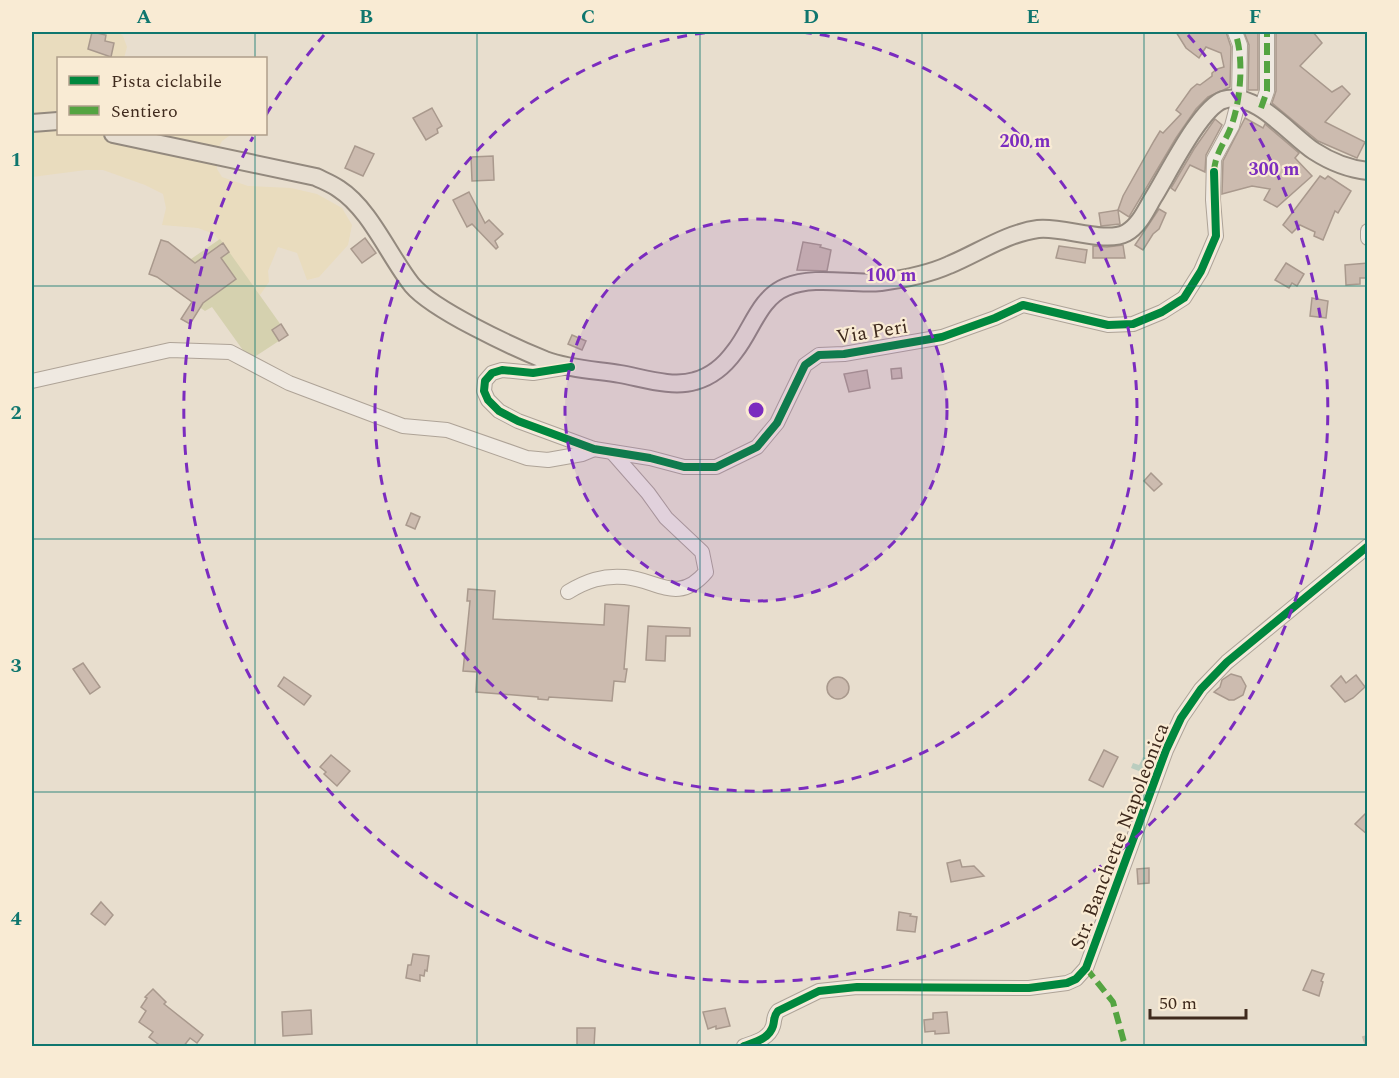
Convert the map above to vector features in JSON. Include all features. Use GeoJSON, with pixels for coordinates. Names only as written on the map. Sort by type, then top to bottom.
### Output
{"type":"FeatureCollection","features":[{"type":"Feature","properties":{"kind":"main road"},"geometry":{"type":"LineString","coordinates":[[118,135],[316,177],[341,189],[372,225],[414,288],[439,307],[546,360],[571,367],[670,383],[694,381],[719,370],[737,349],[766,301],[785,287],[817,282],[880,282],[918,274],[947,266],[1008,237],[1033,230],[1048,228],[1106,236],[1125,233],[1141,219],[1197,123],[1212,106],[1224,100],[1239,99],[1261,108],[1313,151],[1338,164],[1368,171]]}},
{"type":"Feature","properties":{"kind":"main road"},"geometry":{"type":"LineString","coordinates":[[32,123],[57,121]]}},
{"type":"Feature","properties":{"kind":"street","name":"Via Peri"},"geometry":{"type":"LineString","coordinates":[[571,367],[533,373],[502,370],[492,373],[485,381],[484,391],[488,400],[499,411],[518,421],[594,449],[650,458],[684,467],[716,467],[757,447],[777,423],[805,365],[819,355],[844,354],[942,337],[995,318],[1023,304],[1108,325],[1133,324],[1162,312],[1184,297],[1201,271],[1216,236],[1214,159],[1232,126],[1239,99],[1240,45],[1235,32]]}},
{"type":"Feature","properties":{"kind":"street"},"geometry":{"type":"LineString","coordinates":[[1261,108],[1267,91],[1267,32]]}},
{"type":"Feature","properties":{"kind":"street"},"geometry":{"type":"LineString","coordinates":[[1368,231],[1368,238]]}},
{"type":"Feature","properties":{"kind":"street"},"geometry":{"type":"LineString","coordinates":[[32,381],[170,350],[230,352],[289,383],[403,426],[447,430],[527,458],[548,460],[582,454],[594,449]]}},
{"type":"Feature","properties":{"kind":"street"},"geometry":{"type":"LineString","coordinates":[[568,592],[586,581],[607,577],[627,577],[674,590],[696,584],[706,572],[702,552],[666,518],[648,493],[612,452]]}},
{"type":"Feature","properties":{"kind":"street","name":"Str. Banchette Napoleonica"},"geometry":{"type":"LineString","coordinates":[[744,1047],[765,1038],[770,1033],[774,1016],[778,1011],[819,991],[856,987],[1038,987],[1076,980],[1086,968],[1166,750],[1181,718],[1201,689],[1227,662],[1368,546]]}},
{"type":"Feature","properties":{"kind":"shaded area"},"geometry":{"type":"Polygon","coordinates":[[[32,32],[118,32],[123,36],[127,47],[124,57],[57,57],[57,135],[231,135],[222,141],[217,151],[217,169],[222,177],[248,186],[291,188],[317,194],[342,208],[352,225],[348,245],[319,277],[307,280],[297,253],[278,247],[268,271],[269,282],[260,295],[214,234],[198,228],[162,225],[166,208],[163,194],[103,170],[32,177],[32,32]]]}},
{"type":"Feature","properties":{"kind":"shaded area"},"geometry":{"type":"Polygon","coordinates":[[[161,239],[191,259],[220,239],[288,335],[250,360],[212,307],[205,311],[149,274],[161,239]]]}},
{"type":"Feature","properties":{"kind":"shaded area"},"geometry":{"type":"Polygon","coordinates":[[[1143,757],[1149,759],[1144,773],[1131,768],[1133,763],[1139,765],[1143,757]]]}},
{"type":"Feature","properties":{"kind":"building"},"geometry":{"type":"Polygon","coordinates":[[[92,32],[106,35],[105,41],[114,43],[111,57],[88,49],[92,32]]]}},
{"type":"Feature","properties":{"kind":"building"},"geometry":{"type":"Polygon","coordinates":[[[1176,32],[1226,32],[1231,47],[1230,87],[1208,97],[1196,109],[1129,217],[1118,210],[1123,196],[1160,131],[1163,133],[1181,114],[1176,110],[1191,89],[1212,76],[1217,69],[1224,67],[1221,53],[1206,47],[1199,58],[1186,48],[1176,32]]]}},
{"type":"Feature","properties":{"kind":"building"},"geometry":{"type":"Polygon","coordinates":[[[1244,32],[1258,32],[1258,90],[1248,90],[1249,45],[1244,32]]]}},
{"type":"Feature","properties":{"kind":"building"},"geometry":{"type":"Polygon","coordinates":[[[1276,32],[1313,32],[1322,43],[1300,66],[1332,92],[1342,86],[1350,94],[1325,122],[1365,142],[1357,158],[1318,141],[1272,103],[1276,91],[1276,32]]]}},
{"type":"Feature","properties":{"kind":"building"},"geometry":{"type":"Polygon","coordinates":[[[432,108],[442,126],[437,129],[438,133],[426,140],[413,118],[432,108]]]}},
{"type":"Feature","properties":{"kind":"building"},"geometry":{"type":"Polygon","coordinates":[[[1245,118],[1263,128],[1265,124],[1299,153],[1295,158],[1312,176],[1277,207],[1264,200],[1270,189],[1252,186],[1222,194],[1223,161],[1245,118]]]}},
{"type":"Feature","properties":{"kind":"building"},"geometry":{"type":"Polygon","coordinates":[[[1215,119],[1222,125],[1206,155],[1205,172],[1190,165],[1175,191],[1171,188],[1215,119]]]}},
{"type":"Feature","properties":{"kind":"building"},"geometry":{"type":"Polygon","coordinates":[[[355,146],[374,154],[363,176],[345,168],[355,146]]]}},
{"type":"Feature","properties":{"kind":"building"},"geometry":{"type":"Polygon","coordinates":[[[493,156],[494,180],[472,181],[471,157],[493,156]]]}},
{"type":"Feature","properties":{"kind":"building"},"geometry":{"type":"Polygon","coordinates":[[[1320,176],[1325,179],[1328,176],[1351,191],[1338,213],[1335,211],[1323,240],[1314,236],[1315,232],[1300,225],[1292,233],[1283,225],[1320,176]]]}},
{"type":"Feature","properties":{"kind":"building"},"geometry":{"type":"Polygon","coordinates":[[[469,192],[485,223],[489,220],[503,234],[495,241],[498,247],[496,249],[472,224],[467,227],[453,200],[469,192]]]}},
{"type":"Feature","properties":{"kind":"building"},"geometry":{"type":"Polygon","coordinates":[[[1159,209],[1166,213],[1159,229],[1143,250],[1135,245],[1159,209]]]}},
{"type":"Feature","properties":{"kind":"building"},"geometry":{"type":"Polygon","coordinates":[[[1118,210],[1120,224],[1101,226],[1099,213],[1118,210]]]}},
{"type":"Feature","properties":{"kind":"building"},"geometry":{"type":"Polygon","coordinates":[[[365,238],[376,253],[362,263],[351,249],[365,238]]]}},
{"type":"Feature","properties":{"kind":"building"},"geometry":{"type":"Polygon","coordinates":[[[161,240],[168,242],[195,263],[223,243],[229,252],[221,258],[236,279],[203,303],[190,324],[181,319],[192,302],[157,277],[149,274],[161,240]]]}},
{"type":"Feature","properties":{"kind":"building"},"geometry":{"type":"Polygon","coordinates":[[[803,242],[821,245],[820,247],[831,250],[827,271],[797,270],[803,242]]]}},
{"type":"Feature","properties":{"kind":"building"},"geometry":{"type":"Polygon","coordinates":[[[1123,245],[1125,258],[1093,258],[1093,246],[1123,245]]]}},
{"type":"Feature","properties":{"kind":"building"},"geometry":{"type":"Polygon","coordinates":[[[1059,246],[1087,250],[1085,263],[1056,258],[1059,246]]]}},
{"type":"Feature","properties":{"kind":"building"},"geometry":{"type":"Polygon","coordinates":[[[1286,263],[1304,274],[1297,286],[1292,283],[1289,288],[1275,280],[1286,263]]]}},
{"type":"Feature","properties":{"kind":"building"},"geometry":{"type":"Polygon","coordinates":[[[1368,263],[1368,278],[1360,278],[1360,284],[1346,285],[1345,265],[1368,263]]]}},
{"type":"Feature","properties":{"kind":"building"},"geometry":{"type":"Polygon","coordinates":[[[1312,298],[1328,301],[1326,318],[1310,316],[1312,298]]]}},
{"type":"Feature","properties":{"kind":"building"},"geometry":{"type":"Polygon","coordinates":[[[281,324],[288,335],[279,341],[272,330],[281,324]]]}},
{"type":"Feature","properties":{"kind":"building"},"geometry":{"type":"Polygon","coordinates":[[[572,335],[586,341],[582,350],[568,344],[572,335]]]}},
{"type":"Feature","properties":{"kind":"building"},"geometry":{"type":"Polygon","coordinates":[[[901,368],[902,378],[892,379],[891,369],[901,368]]]}},
{"type":"Feature","properties":{"kind":"building"},"geometry":{"type":"Polygon","coordinates":[[[867,370],[870,388],[849,392],[844,374],[867,370]]]}},
{"type":"Feature","properties":{"kind":"building"},"geometry":{"type":"Polygon","coordinates":[[[1151,473],[1162,484],[1154,491],[1144,481],[1151,473]]]}},
{"type":"Feature","properties":{"kind":"building"},"geometry":{"type":"Polygon","coordinates":[[[411,513],[420,517],[415,529],[406,525],[411,513]]]}},
{"type":"Feature","properties":{"kind":"building"},"geometry":{"type":"Polygon","coordinates":[[[468,589],[495,591],[493,619],[604,625],[605,604],[629,606],[625,682],[614,681],[612,701],[549,697],[548,700],[538,699],[538,697],[476,692],[477,672],[463,671],[470,601],[467,601],[468,589]]]}},
{"type":"Feature","properties":{"kind":"building"},"geometry":{"type":"Polygon","coordinates":[[[648,626],[690,628],[690,636],[666,636],[665,661],[646,660],[648,626]]]}},
{"type":"Feature","properties":{"kind":"building"},"geometry":{"type":"Polygon","coordinates":[[[83,663],[100,687],[90,694],[73,669],[83,663]]]}},
{"type":"Feature","properties":{"kind":"building"},"geometry":{"type":"Polygon","coordinates":[[[1231,674],[1241,677],[1246,686],[1243,695],[1234,700],[1229,700],[1214,692],[1220,687],[1222,680],[1231,674]]]}},
{"type":"Feature","properties":{"kind":"building"},"geometry":{"type":"Polygon","coordinates":[[[1356,675],[1365,687],[1345,702],[1331,686],[1341,676],[1346,683],[1356,675]]]}},
{"type":"Feature","properties":{"kind":"building"},"geometry":{"type":"Polygon","coordinates":[[[284,677],[311,696],[304,705],[278,686],[284,677]]]}},
{"type":"Feature","properties":{"kind":"building"},"geometry":{"type":"Polygon","coordinates":[[[838,677],[846,680],[849,688],[846,696],[838,699],[830,696],[827,688],[830,680],[838,677]]]}},
{"type":"Feature","properties":{"kind":"building"},"geometry":{"type":"Polygon","coordinates":[[[1104,750],[1118,757],[1103,787],[1089,780],[1104,750]]]}},
{"type":"Feature","properties":{"kind":"building"},"geometry":{"type":"Polygon","coordinates":[[[331,755],[350,771],[337,786],[320,767],[331,755]]]}},
{"type":"Feature","properties":{"kind":"building"},"geometry":{"type":"Polygon","coordinates":[[[1368,811],[1368,835],[1355,824],[1368,811]]]}},
{"type":"Feature","properties":{"kind":"building"},"geometry":{"type":"Polygon","coordinates":[[[960,860],[962,867],[974,866],[984,876],[951,882],[947,863],[960,860]]]}},
{"type":"Feature","properties":{"kind":"building"},"geometry":{"type":"Polygon","coordinates":[[[1149,868],[1149,883],[1138,884],[1137,869],[1149,868]]]}},
{"type":"Feature","properties":{"kind":"building"},"geometry":{"type":"Polygon","coordinates":[[[101,902],[113,915],[105,925],[91,914],[101,902]]]}},
{"type":"Feature","properties":{"kind":"building"},"geometry":{"type":"Polygon","coordinates":[[[899,912],[917,917],[915,932],[897,930],[899,912]]]}},
{"type":"Feature","properties":{"kind":"building"},"geometry":{"type":"Polygon","coordinates":[[[413,954],[429,956],[427,971],[425,970],[424,976],[420,975],[420,981],[406,978],[413,954]]]}},
{"type":"Feature","properties":{"kind":"building"},"geometry":{"type":"Polygon","coordinates":[[[1312,970],[1324,974],[1319,996],[1303,990],[1312,970]]]}},
{"type":"Feature","properties":{"kind":"building"},"geometry":{"type":"Polygon","coordinates":[[[153,989],[166,1002],[164,1004],[203,1035],[197,1043],[190,1038],[183,1047],[162,1047],[149,1037],[153,1032],[139,1022],[146,1011],[141,1007],[147,998],[145,997],[153,989]]]}},
{"type":"Feature","properties":{"kind":"building"},"geometry":{"type":"Polygon","coordinates":[[[725,1008],[730,1026],[716,1029],[716,1026],[708,1029],[703,1012],[725,1008]]]}},
{"type":"Feature","properties":{"kind":"building"},"geometry":{"type":"Polygon","coordinates":[[[311,1010],[312,1034],[283,1036],[282,1012],[311,1010]]]}},
{"type":"Feature","properties":{"kind":"building"},"geometry":{"type":"Polygon","coordinates":[[[947,1012],[949,1033],[925,1032],[924,1020],[933,1019],[933,1013],[947,1012]]]}},
{"type":"Feature","properties":{"kind":"building"},"geometry":{"type":"Polygon","coordinates":[[[577,1028],[595,1028],[594,1047],[577,1046],[577,1028]]]}},
{"type":"Feature","properties":{"kind":"marked path"},"geometry":{"type":"LineString","coordinates":[[1214,172],[1216,159],[1232,124],[1238,102],[1240,53],[1235,32]]}},
{"type":"Feature","properties":{"kind":"marked path"},"geometry":{"type":"LineString","coordinates":[[1261,108],[1267,91],[1267,32]]}},
{"type":"Feature","properties":{"kind":"marked path"},"geometry":{"type":"LineString","coordinates":[[1086,968],[1113,1002],[1125,1046]]}},
{"type":"Feature","properties":{"kind":"cycle path"},"geometry":{"type":"LineString","coordinates":[[571,367],[533,373],[502,370],[492,373],[485,381],[484,391],[488,400],[499,411],[518,421],[594,449],[650,458],[684,467],[716,467],[757,447],[777,423],[805,365],[819,355],[844,354],[942,337],[995,318],[1023,305],[1108,325],[1133,324],[1162,312],[1184,298],[1201,271],[1216,236],[1214,172]]}},
{"type":"Feature","properties":{"kind":"cycle path"},"geometry":{"type":"LineString","coordinates":[[744,1046],[768,1034],[778,1011],[819,991],[857,987],[1029,988],[1067,983],[1076,979],[1086,968],[1166,750],[1181,718],[1201,689],[1227,662],[1368,546]]}}]}
